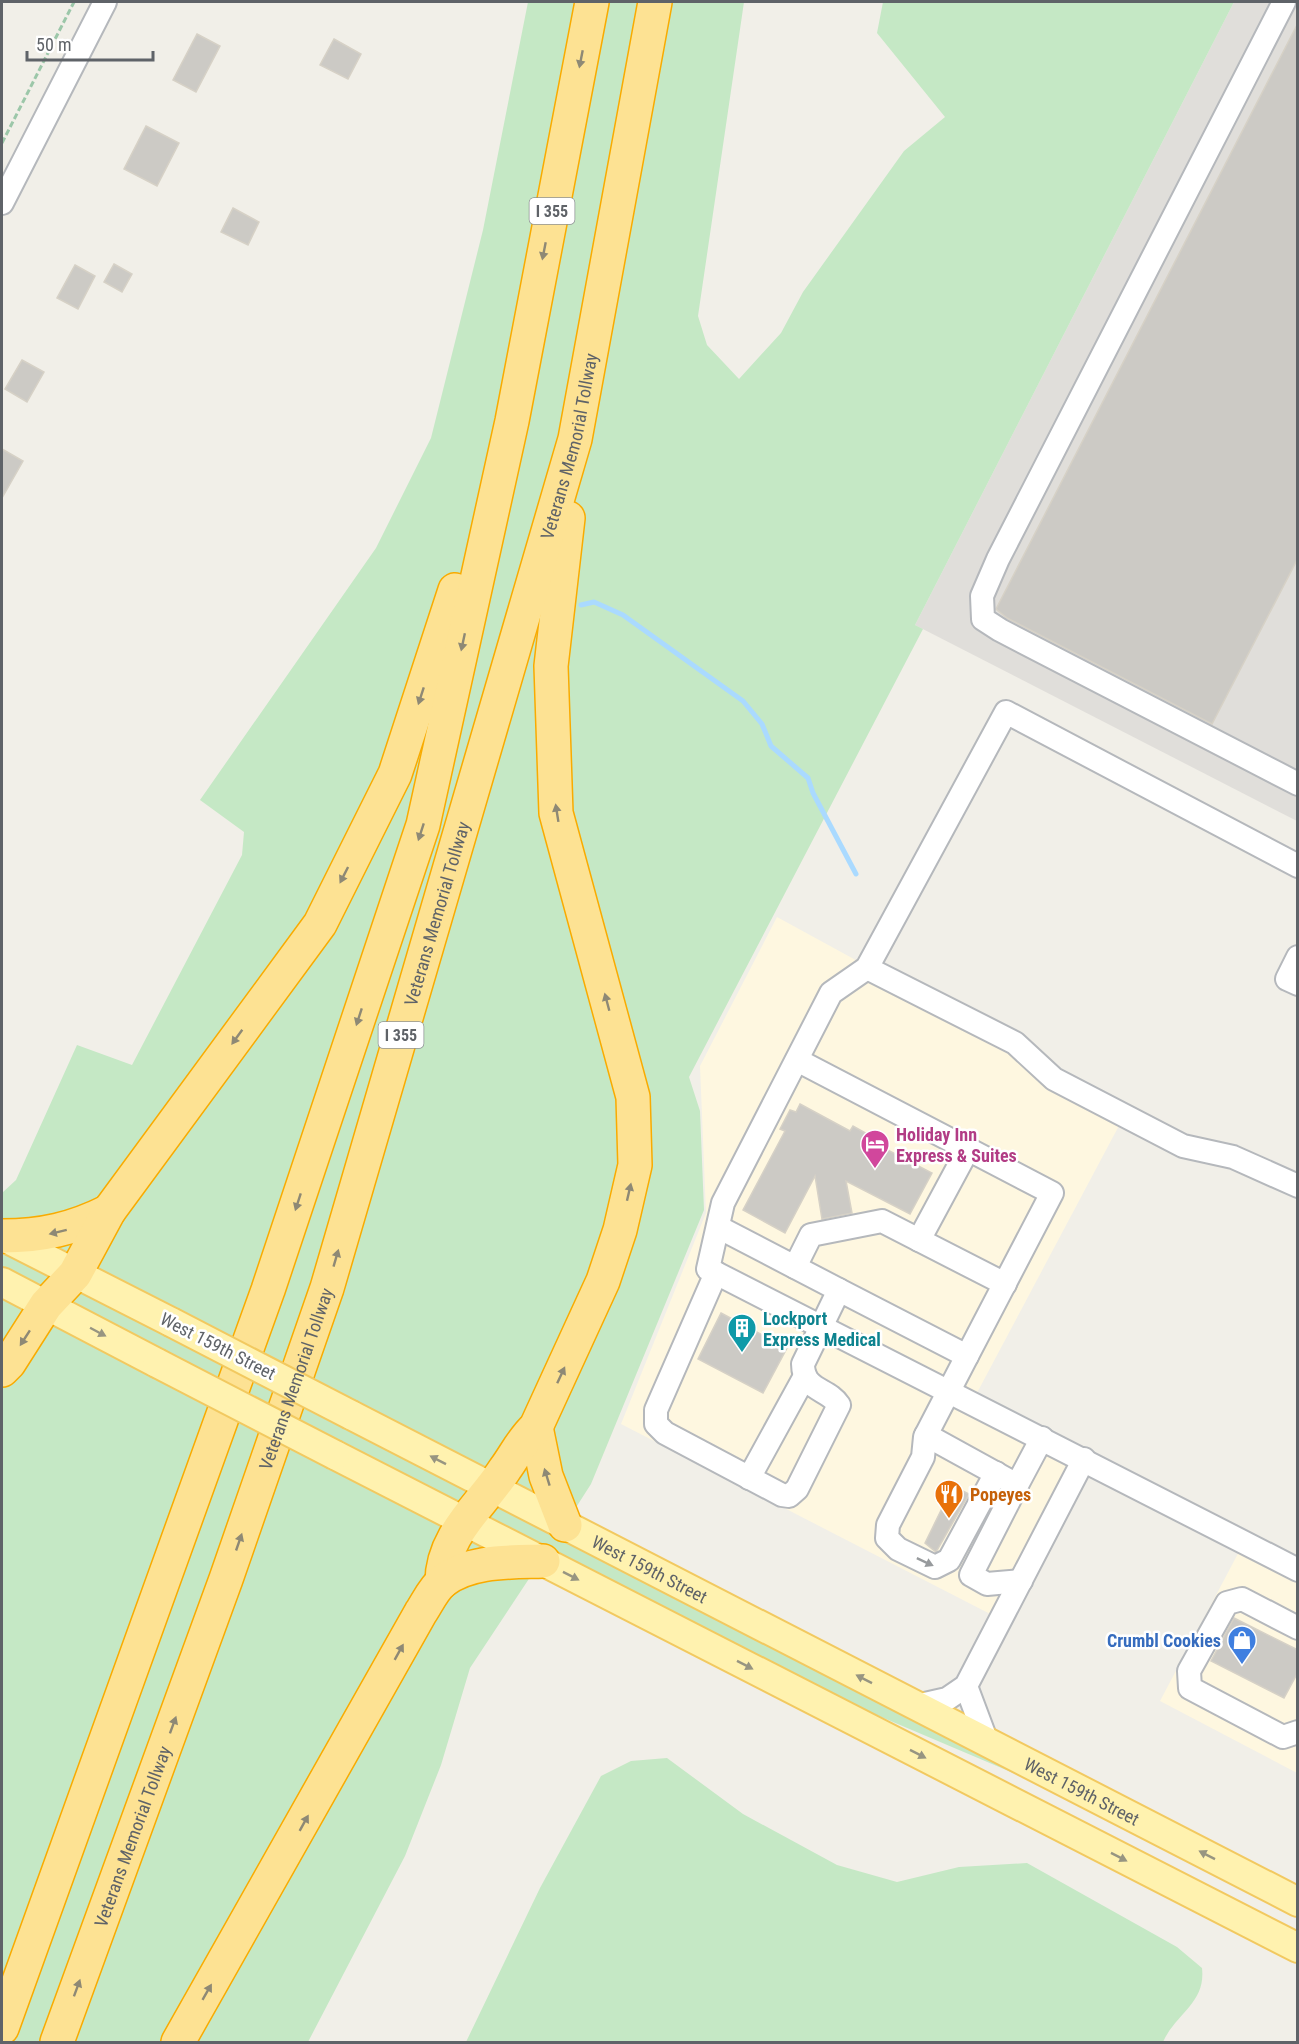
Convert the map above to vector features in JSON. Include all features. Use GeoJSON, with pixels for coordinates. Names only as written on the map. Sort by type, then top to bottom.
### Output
{"type":"FeatureCollection","features":[{"type":"Feature","properties":{"kind":"highway","name":"I 355"},"geometry":{"type":"LineString","coordinates":[[2,2028],[268,1290],[423,825],[512,421],[592,2]]}},
{"type":"Feature","properties":{"kind":"highway","name":"Veterans Memorial Tollway"},"geometry":{"type":"LineString","coordinates":[[57,2043],[226,1579],[327,1288],[575,439],[655,2]]}},
{"type":"Feature","properties":{"kind":"highway"},"geometry":{"type":"LineString","coordinates":[[442,1582],[442,1568],[463,1520],[505,1471],[522,1440],[536,1427],[603,1281],[620,1230],[635,1165],[633,1097],[556,813],[551,666],[582,403]]}},
{"type":"Feature","properties":{"kind":"highway"},"geometry":{"type":"LineString","coordinates":[[2,1370],[9,1363],[46,1305],[75,1274],[109,1211],[320,924],[395,774],[512,421]]}},
{"type":"Feature","properties":{"kind":"highway"},"geometry":{"type":"LineString","coordinates":[[2,1236],[46,1234],[77,1227],[109,1211]]}},
{"type":"Feature","properties":{"kind":"highway"},"geometry":{"type":"LineString","coordinates":[[536,1427],[546,1476],[565,1526]]}},
{"type":"Feature","properties":{"kind":"highway"},"geometry":{"type":"LineString","coordinates":[[178,2043],[421,1612],[442,1582],[462,1572],[494,1563],[543,1561]]}},
{"type":"Feature","properties":{"kind":"main road","name":"West 159th Street"},"geometry":{"type":"LineString","coordinates":[[2,1236],[1298,1902]]}},
{"type":"Feature","properties":{"kind":"main road"},"geometry":{"type":"LineString","coordinates":[[2,1282],[1298,1948]]}},
{"type":"Feature","properties":{"kind":"street"},"geometry":{"type":"LineString","coordinates":[[2,203],[105,2]]}},
{"type":"Feature","properties":{"kind":"street"},"geometry":{"type":"LineString","coordinates":[[1284,2],[998,559],[982,596],[982,619],[1298,784]]}},
{"type":"Feature","properties":{"kind":"street"},"geometry":{"type":"LineString","coordinates":[[1298,866],[1006,712],[867,968],[831,993],[723,1203],[708,1269],[1042,1437],[1298,1570]]}},
{"type":"Feature","properties":{"kind":"street"},"geometry":{"type":"LineString","coordinates":[[1298,957],[1287,979],[1298,984]]}},
{"type":"Feature","properties":{"kind":"street"},"geometry":{"type":"LineString","coordinates":[[867,968],[1015,1043],[1054,1079],[1183,1146],[1233,1156],[1298,1186]]}},
{"type":"Feature","properties":{"kind":"street"},"geometry":{"type":"LineString","coordinates":[[797,1060],[1052,1193],[926,1435],[922,1457],[888,1525],[887,1538],[898,1549],[935,1567],[949,1560],[996,1473]]}},
{"type":"Feature","properties":{"kind":"street"},"geometry":{"type":"LineString","coordinates":[[919,1240],[968,1149]]}},
{"type":"Feature","properties":{"kind":"street"},"geometry":{"type":"LineString","coordinates":[[795,1267],[811,1235],[882,1221],[1005,1284]]}},
{"type":"Feature","properties":{"kind":"street"},"geometry":{"type":"LineString","coordinates":[[718,1227],[967,1356]]}},
{"type":"Feature","properties":{"kind":"street"},"geometry":{"type":"LineString","coordinates":[[716,1273],[656,1410],[656,1424],[666,1433],[783,1496],[789,1496],[797,1489],[839,1405],[811,1386],[805,1377],[803,1364],[838,1290]]}},
{"type":"Feature","properties":{"kind":"street"},"geometry":{"type":"LineString","coordinates":[[749,1478],[805,1377]]}},
{"type":"Feature","properties":{"kind":"street"},"geometry":{"type":"LineString","coordinates":[[926,1435],[1017,1485]]}},
{"type":"Feature","properties":{"kind":"street"},"geometry":{"type":"LineString","coordinates":[[1003,1615],[987,1584],[971,1575],[1042,1437]]}},
{"type":"Feature","properties":{"kind":"street"},"geometry":{"type":"LineString","coordinates":[[916,1706],[947,1699],[966,1686],[1084,1459]]}},
{"type":"Feature","properties":{"kind":"street"},"geometry":{"type":"LineString","coordinates":[[987,1584],[1021,1581]]}},
{"type":"Feature","properties":{"kind":"street"},"geometry":{"type":"LineString","coordinates":[[1298,1628],[1242,1599],[1227,1603],[1189,1671],[1190,1688],[1283,1737],[1298,1732]]}},
{"type":"Feature","properties":{"kind":"street"},"geometry":{"type":"LineString","coordinates":[[966,1686],[987,1742]]}},
{"type":"Feature","properties":{"kind":"path"},"geometry":{"type":"LineString","coordinates":[[2,142],[74,2]]}},
{"type":"Feature","properties":{"kind":"shaded area"},"geometry":{"type":"Polygon","coordinates":[[[1234,2],[1297,2],[1297,821],[915,625],[1234,2]]]}},
{"type":"Feature","properties":{"kind":"shaded area"},"geometry":{"type":"Polygon","coordinates":[[[777,917],[1013,1046],[1122,1120],[970,1406],[1079,1461],[996,1617],[621,1424],[706,1213],[700,1066],[777,917]]]}},
{"type":"Feature","properties":{"kind":"shaded area"},"geometry":{"type":"Polygon","coordinates":[[[1242,1546],[1297,1575],[1297,1773],[1160,1701],[1242,1546]]]}},
{"type":"Feature","properties":{"kind":"green space"},"geometry":{"type":"Polygon","coordinates":[[[528,2],[744,2],[698,316],[707,345],[739,379],[781,333],[803,292],[904,151],[945,117],[877,33],[883,2],[1234,2],[915,625],[923,629],[689,1077],[700,1111],[704,1210],[591,1484],[559,1534],[1024,1774],[1023,1777],[827,1694],[548,1550],[470,1668],[441,1765],[405,1856],[308,2042],[2,2042],[2,1193],[16,1180],[77,1045],[132,1065],[242,855],[244,832],[200,800],[376,548],[431,438],[483,230],[528,2]]]}},
{"type":"Feature","properties":{"kind":"green space"},"geometry":{"type":"Polygon","coordinates":[[[667,1758],[743,1814],[837,1865],[897,1882],[959,1867],[1027,1863],[1177,1947],[1202,1968],[1202,1980],[1195,1999],[1163,2042],[466,2042],[540,1888],[601,1776],[631,1761],[667,1758]]]}},
{"type":"Feature","properties":{"kind":"building"},"geometry":{"type":"Polygon","coordinates":[[[1298,23],[1298,558],[1212,724],[1007,618],[996,609],[1298,23]]]}},
{"type":"Feature","properties":{"kind":"building"},"geometry":{"type":"Polygon","coordinates":[[[197,34],[220,46],[196,92],[173,80],[197,34]]]}},
{"type":"Feature","properties":{"kind":"building"},"geometry":{"type":"Polygon","coordinates":[[[334,39],[361,54],[348,79],[320,65],[334,39]]]}},
{"type":"Feature","properties":{"kind":"building"},"geometry":{"type":"Polygon","coordinates":[[[146,126],[179,143],[157,186],[124,169],[146,126]]]}},
{"type":"Feature","properties":{"kind":"building"},"geometry":{"type":"Polygon","coordinates":[[[233,208],[259,222],[248,245],[221,232],[233,208]]]}},
{"type":"Feature","properties":{"kind":"building"},"geometry":{"type":"Polygon","coordinates":[[[114,264],[132,274],[122,292],[104,282],[114,264]]]}},
{"type":"Feature","properties":{"kind":"building"},"geometry":{"type":"Polygon","coordinates":[[[75,265],[95,276],[78,309],[57,298],[75,265]]]}},
{"type":"Feature","properties":{"kind":"building"},"geometry":{"type":"Polygon","coordinates":[[[22,360],[44,372],[27,402],[5,389],[22,360]]]}},
{"type":"Feature","properties":{"kind":"building"},"geometry":{"type":"Polygon","coordinates":[[[2,449],[23,461],[2,498],[2,449]]]}},
{"type":"Feature","properties":{"kind":"building","name":"Holiday Inn Express & Suites"},"geometry":{"type":"Polygon","coordinates":[[[800,1104],[850,1131],[853,1126],[880,1141],[878,1145],[932,1173],[910,1214],[846,1181],[852,1213],[822,1219],[815,1176],[785,1233],[743,1210],[785,1131],[780,1129],[790,1110],[796,1112],[800,1104]]]}},
{"type":"Feature","properties":{"kind":"building","name":"Lockport Express Medical"},"geometry":{"type":"Polygon","coordinates":[[[721,1313],[787,1348],[763,1393],[698,1359],[721,1313]]]}},
{"type":"Feature","properties":{"kind":"building","name":"Popeyes"},"geometry":{"type":"Polygon","coordinates":[[[953,1486],[969,1494],[936,1552],[925,1543],[953,1486]]]}},
{"type":"Feature","properties":{"kind":"building"},"geometry":{"type":"Polygon","coordinates":[[[1234,1618],[1298,1650],[1298,1672],[1284,1698],[1211,1661],[1234,1618]]]}},
{"type":"Feature","properties":{"kind":"waterway"},"geometry":{"type":"LineString","coordinates":[[581,605],[594,602],[623,615],[743,701],[762,724],[771,746],[808,778],[813,793],[856,874]]}},
{"type":"Feature","properties":{"kind":"place","name":"Holiday Inn Express & Suites"},"geometry":{"type":"Point","coordinates":[875,1170]}},
{"type":"Feature","properties":{"kind":"place","name":"Lockport Express Medical"},"geometry":{"type":"Point","coordinates":[742,1354]}},
{"type":"Feature","properties":{"kind":"place","name":"Popeyes"},"geometry":{"type":"Point","coordinates":[949,1520]}},
{"type":"Feature","properties":{"kind":"place","name":"Crumbl Cookies"},"geometry":{"type":"Point","coordinates":[1242,1666]}}]}
